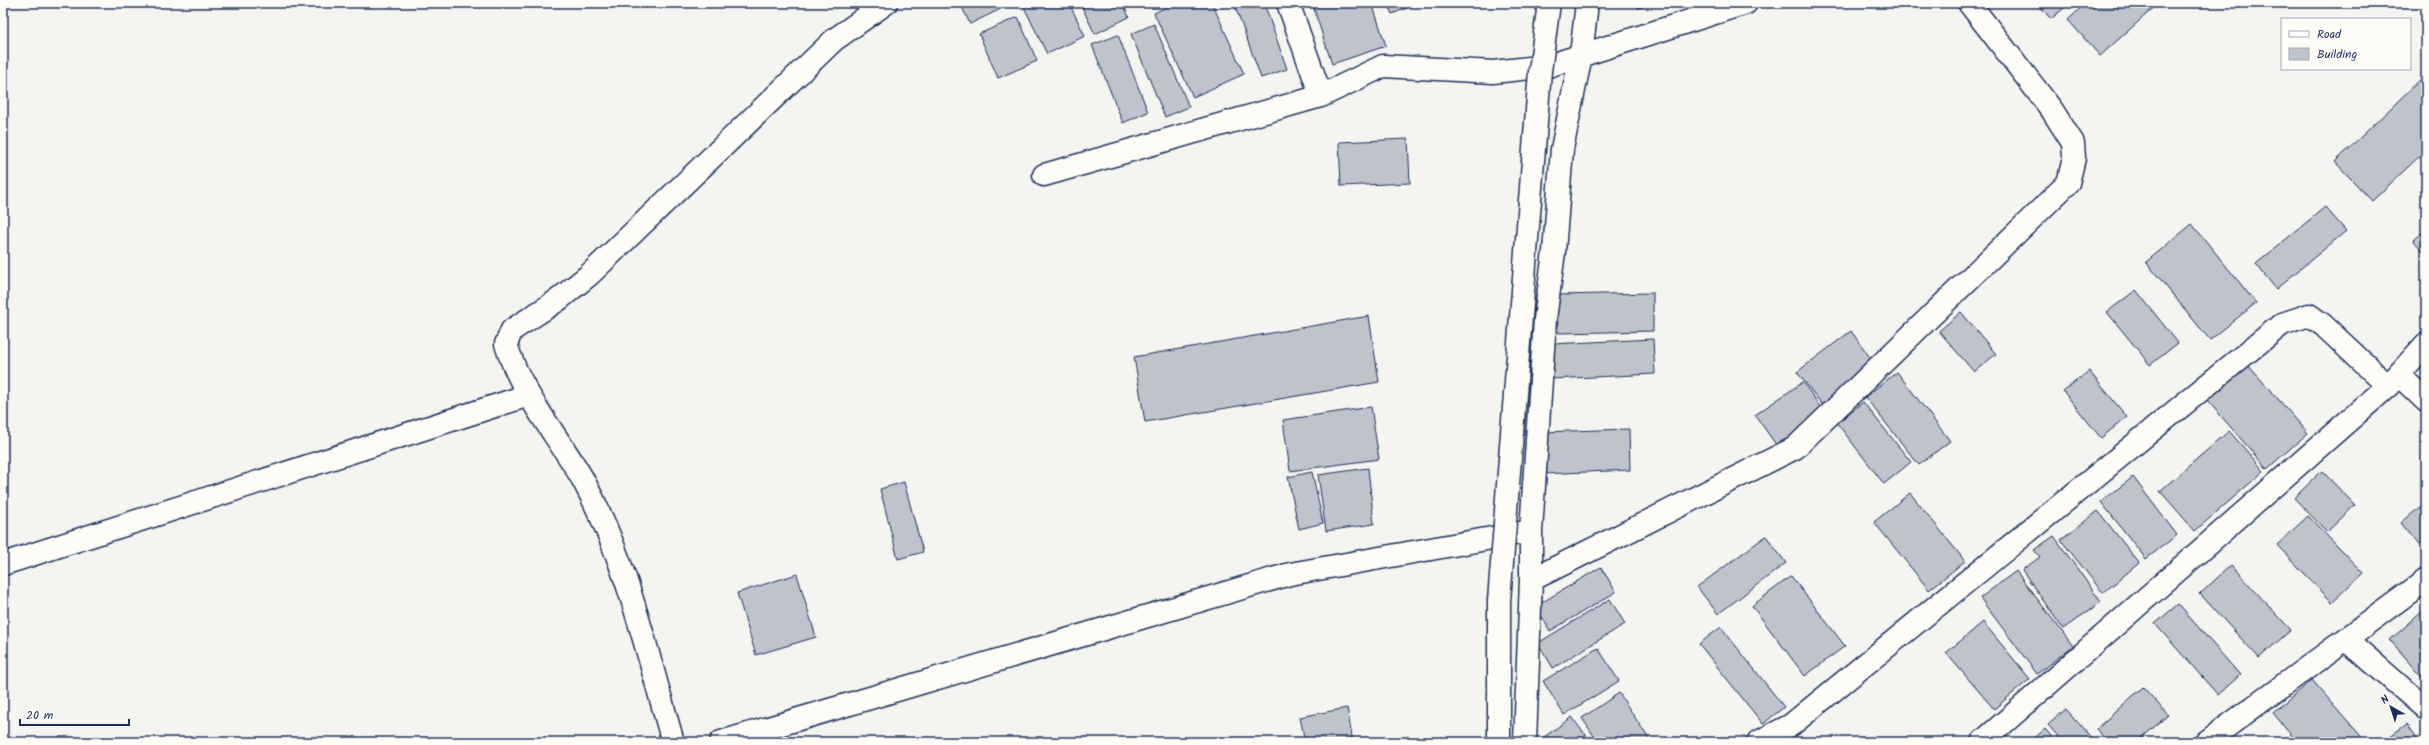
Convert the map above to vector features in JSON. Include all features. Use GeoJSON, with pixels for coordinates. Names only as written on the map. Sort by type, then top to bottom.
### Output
{"type":"FeatureCollection","features":[{"type":"Feature","properties":{"kind":"street"},"geometry":{"type":"LineString","coordinates":[[673,742],[621,564],[582,479],[513,367],[506,344],[512,330],[558,300],[589,275],[834,40],[886,3]]}},
{"type":"Feature","properties":{"kind":"street"},"geometry":{"type":"LineString","coordinates":[[1288,3],[1321,96]]}},
{"type":"Feature","properties":{"kind":"street"},"geometry":{"type":"LineString","coordinates":[[1499,742],[1499,601],[1540,71],[1549,3]]}},
{"type":"Feature","properties":{"kind":"street"},"geometry":{"type":"LineString","coordinates":[[1525,742],[1531,580],[1531,531],[1545,319],[1554,252],[1562,149],[1581,55],[1587,3]]}},
{"type":"Feature","properties":{"kind":"street"},"geometry":{"type":"LineString","coordinates":[[1044,175],[1321,96],[1383,66],[1493,72],[1548,66],[1746,3]]}},
{"type":"Feature","properties":{"kind":"street"},"geometry":{"type":"LineString","coordinates":[[1531,580],[1795,448],[2068,183],[2074,158],[2073,142],[2052,110],[1969,3]]}},
{"type":"Feature","properties":{"kind":"street"},"geometry":{"type":"LineString","coordinates":[[1758,742],[1790,725],[2282,324],[2310,315],[2393,380],[2426,401]]}},
{"type":"Feature","properties":{"kind":"street"},"geometry":{"type":"LineString","coordinates":[[1982,742],[2393,380],[2426,344]]}},
{"type":"Feature","properties":{"kind":"street"},"geometry":{"type":"LineString","coordinates":[[3,564],[529,395]]}},
{"type":"Feature","properties":{"kind":"street"},"geometry":{"type":"LineString","coordinates":[[721,742],[1290,574],[1531,531]]}},
{"type":"Feature","properties":{"kind":"street"},"geometry":{"type":"LineString","coordinates":[[2206,742],[2347,640],[2426,580]]}},
{"type":"Feature","properties":{"kind":"street"},"geometry":{"type":"LineString","coordinates":[[2347,640],[2426,709]]}},
{"type":"Feature","properties":{"kind":"building"},"geometry":{"type":"Polygon","coordinates":[[[960,3],[1011,3],[1011,4],[970,24],[960,3]]]}},
{"type":"Feature","properties":{"kind":"building"},"geometry":{"type":"Polygon","coordinates":[[[1022,3],[1069,3],[1085,36],[1047,54],[1022,3]]]}},
{"type":"Feature","properties":{"kind":"building"},"geometry":{"type":"Polygon","coordinates":[[[1080,3],[1123,3],[1129,17],[1095,34],[1080,3]]]}},
{"type":"Feature","properties":{"kind":"building"},"geometry":{"type":"Polygon","coordinates":[[[1175,3],[1212,3],[1244,74],[1193,97],[1154,13],[1175,3]]]}},
{"type":"Feature","properties":{"kind":"building"},"geometry":{"type":"Polygon","coordinates":[[[1234,3],[1264,3],[1287,69],[1261,78],[1234,3]]]}},
{"type":"Feature","properties":{"kind":"building"},"geometry":{"type":"Polygon","coordinates":[[[1312,3],[1372,3],[1386,46],[1332,64],[1312,3]]]}},
{"type":"Feature","properties":{"kind":"building"},"geometry":{"type":"Polygon","coordinates":[[[1387,3],[1419,3],[1392,14],[1387,3]]]}},
{"type":"Feature","properties":{"kind":"building"},"geometry":{"type":"Polygon","coordinates":[[[1637,3],[1654,3],[1638,8],[1637,3]]]}},
{"type":"Feature","properties":{"kind":"building"},"geometry":{"type":"Polygon","coordinates":[[[2037,3],[2070,3],[2051,19],[2037,3]]]}},
{"type":"Feature","properties":{"kind":"building"},"geometry":{"type":"Polygon","coordinates":[[[2086,3],[2159,3],[2100,56],[2068,20],[2086,3]]]}},
{"type":"Feature","properties":{"kind":"building"},"geometry":{"type":"Polygon","coordinates":[[[1018,17],[1037,61],[998,78],[979,34],[1018,17]]]}},
{"type":"Feature","properties":{"kind":"building"},"geometry":{"type":"Polygon","coordinates":[[[1154,24],[1189,107],[1165,117],[1131,34],[1154,24]]]}},
{"type":"Feature","properties":{"kind":"building"},"geometry":{"type":"Polygon","coordinates":[[[1118,35],[1148,112],[1123,123],[1092,45],[1118,35]]]}},
{"type":"Feature","properties":{"kind":"building"},"geometry":{"type":"Polygon","coordinates":[[[2426,74],[2426,150],[2372,201],[2335,162],[2426,74]]]}},
{"type":"Feature","properties":{"kind":"building"},"geometry":{"type":"Polygon","coordinates":[[[1408,139],[1410,183],[1341,186],[1339,142],[1408,139]]]}},
{"type":"Feature","properties":{"kind":"building"},"geometry":{"type":"Polygon","coordinates":[[[2325,207],[2346,231],[2276,289],[2256,264],[2325,207]]]}},
{"type":"Feature","properties":{"kind":"building"},"geometry":{"type":"Polygon","coordinates":[[[2192,224],[2256,303],[2210,340],[2146,262],[2192,224]]]}},
{"type":"Feature","properties":{"kind":"building"},"geometry":{"type":"Polygon","coordinates":[[[2426,229],[2426,254],[2413,240],[2426,229]]]}},
{"type":"Feature","properties":{"kind":"building"},"geometry":{"type":"Polygon","coordinates":[[[2136,290],[2178,343],[2150,365],[2107,312],[2136,290]]]}},
{"type":"Feature","properties":{"kind":"building"},"geometry":{"type":"Polygon","coordinates":[[[1653,293],[1653,331],[1558,333],[1557,295],[1653,293]]]}},
{"type":"Feature","properties":{"kind":"building"},"geometry":{"type":"Polygon","coordinates":[[[1961,312],[1996,354],[1974,372],[1939,331],[1961,312]]]}},
{"type":"Feature","properties":{"kind":"building"},"geometry":{"type":"Polygon","coordinates":[[[1369,316],[1379,382],[1145,422],[1134,357],[1369,316]]]}},
{"type":"Feature","properties":{"kind":"building"},"geometry":{"type":"Polygon","coordinates":[[[1851,331],[1877,367],[1824,407],[1797,372],[1851,331]]]}},
{"type":"Feature","properties":{"kind":"building"},"geometry":{"type":"Polygon","coordinates":[[[1653,339],[1655,374],[1552,379],[1551,344],[1653,339]]]}},
{"type":"Feature","properties":{"kind":"building"},"geometry":{"type":"Polygon","coordinates":[[[2247,364],[2308,433],[2267,469],[2207,400],[2247,364]]]}},
{"type":"Feature","properties":{"kind":"building"},"geometry":{"type":"Polygon","coordinates":[[[2089,371],[2127,417],[2101,438],[2063,391],[2089,371]]]}},
{"type":"Feature","properties":{"kind":"building"},"geometry":{"type":"Polygon","coordinates":[[[1897,372],[1950,441],[1919,465],[1865,397],[1897,372]]]}},
{"type":"Feature","properties":{"kind":"building"},"geometry":{"type":"Polygon","coordinates":[[[1803,382],[1825,414],[1777,446],[1755,415],[1803,382]]]}},
{"type":"Feature","properties":{"kind":"building"},"geometry":{"type":"Polygon","coordinates":[[[1863,402],[1911,462],[1884,484],[1837,423],[1863,402]]]}},
{"type":"Feature","properties":{"kind":"building"},"geometry":{"type":"Polygon","coordinates":[[[1371,407],[1379,459],[1290,471],[1283,420],[1371,407]]]}},
{"type":"Feature","properties":{"kind":"building"},"geometry":{"type":"Polygon","coordinates":[[[1629,429],[1630,470],[1543,474],[1541,432],[1629,429]]]}},
{"type":"Feature","properties":{"kind":"building"},"geometry":{"type":"Polygon","coordinates":[[[2229,431],[2264,471],[2195,531],[2160,491],[2229,431]]]}},
{"type":"Feature","properties":{"kind":"building"},"geometry":{"type":"Polygon","coordinates":[[[1368,468],[1374,524],[1326,531],[1318,475],[1368,468]]]}},
{"type":"Feature","properties":{"kind":"building"},"geometry":{"type":"Polygon","coordinates":[[[2322,471],[2355,505],[2327,532],[2294,498],[2322,471]]]}},
{"type":"Feature","properties":{"kind":"building"},"geometry":{"type":"Polygon","coordinates":[[[1312,472],[1323,523],[1299,529],[1288,477],[1312,472]]]}},
{"type":"Feature","properties":{"kind":"building"},"geometry":{"type":"Polygon","coordinates":[[[2133,477],[2177,535],[2146,559],[2101,502],[2133,477]]]}},
{"type":"Feature","properties":{"kind":"building"},"geometry":{"type":"Polygon","coordinates":[[[904,482],[923,552],[898,559],[880,489],[904,482]]]}},
{"type":"Feature","properties":{"kind":"building"},"geometry":{"type":"Polygon","coordinates":[[[1910,493],[1965,561],[1929,590],[1874,522],[1910,493]]]}},
{"type":"Feature","properties":{"kind":"building"},"geometry":{"type":"Polygon","coordinates":[[[2426,502],[2426,539],[2419,545],[2401,523],[2426,502]]]}},
{"type":"Feature","properties":{"kind":"building"},"geometry":{"type":"Polygon","coordinates":[[[2098,511],[2139,563],[2103,593],[2061,540],[2098,511]]]}},
{"type":"Feature","properties":{"kind":"building"},"geometry":{"type":"Polygon","coordinates":[[[2308,516],[2363,573],[2332,602],[2277,545],[2308,516]]]}},
{"type":"Feature","properties":{"kind":"building"},"geometry":{"type":"Polygon","coordinates":[[[1766,536],[1786,563],[1718,614],[1697,587],[1766,536]]]}},
{"type":"Feature","properties":{"kind":"building"},"geometry":{"type":"Polygon","coordinates":[[[2054,536],[2101,602],[2063,629],[2022,570],[2040,557],[2034,550],[2054,536]]]}},
{"type":"Feature","properties":{"kind":"building"},"geometry":{"type":"Polygon","coordinates":[[[2231,565],[2291,630],[2259,658],[2200,594],[2231,565]]]}},
{"type":"Feature","properties":{"kind":"building"},"geometry":{"type":"Polygon","coordinates":[[[1601,567],[1616,592],[1550,631],[1536,606],[1601,567]]]}},
{"type":"Feature","properties":{"kind":"building"},"geometry":{"type":"Polygon","coordinates":[[[2016,571],[2073,646],[2037,674],[1980,598],[2016,571]]]}},
{"type":"Feature","properties":{"kind":"building"},"geometry":{"type":"Polygon","coordinates":[[[797,574],[816,637],[756,655],[737,593],[797,574]]]}},
{"type":"Feature","properties":{"kind":"building"},"geometry":{"type":"Polygon","coordinates":[[[1791,576],[1845,646],[1805,676],[1752,606],[1791,576]]]}},
{"type":"Feature","properties":{"kind":"building"},"geometry":{"type":"Polygon","coordinates":[[[1610,599],[1625,624],[1553,668],[1538,643],[1610,599]]]}},
{"type":"Feature","properties":{"kind":"building"},"geometry":{"type":"Polygon","coordinates":[[[2178,604],[2240,675],[2218,695],[2155,624],[2178,604]]]}},
{"type":"Feature","properties":{"kind":"building"},"geometry":{"type":"Polygon","coordinates":[[[2424,610],[2426,613],[2426,681],[2390,640],[2424,610]]]}},
{"type":"Feature","properties":{"kind":"building"},"geometry":{"type":"Polygon","coordinates":[[[1983,622],[2030,679],[1994,709],[1946,653],[1983,622]]]}},
{"type":"Feature","properties":{"kind":"building"},"geometry":{"type":"Polygon","coordinates":[[[1721,627],[1784,707],[1763,724],[1699,644],[1721,627]]]}},
{"type":"Feature","properties":{"kind":"building"},"geometry":{"type":"Polygon","coordinates":[[[1598,648],[1619,681],[1564,715],[1543,681],[1598,648]]]}},
{"type":"Feature","properties":{"kind":"building"},"geometry":{"type":"Polygon","coordinates":[[[2312,680],[2366,742],[2298,742],[2273,713],[2312,680]]]}},
{"type":"Feature","properties":{"kind":"building"},"geometry":{"type":"Polygon","coordinates":[[[2143,687],[2168,715],[2137,742],[2108,742],[2096,729],[2143,687]]]}},
{"type":"Feature","properties":{"kind":"building"},"geometry":{"type":"Polygon","coordinates":[[[1619,693],[1651,742],[1598,742],[1582,718],[1619,693]]]}},
{"type":"Feature","properties":{"kind":"building"},"geometry":{"type":"Polygon","coordinates":[[[1347,708],[1353,742],[1305,742],[1300,717],[1347,708]]]}},
{"type":"Feature","properties":{"kind":"building"},"geometry":{"type":"Polygon","coordinates":[[[2066,709],[2095,742],[2063,742],[2048,725],[2066,709]]]}},
{"type":"Feature","properties":{"kind":"building"},"geometry":{"type":"Polygon","coordinates":[[[1572,717],[1590,742],[1537,742],[1572,717]]]}},
{"type":"Feature","properties":{"kind":"building"},"geometry":{"type":"Polygon","coordinates":[[[2407,724],[2420,742],[2382,742],[2407,724]]]}},
{"type":"Feature","properties":{"kind":"building"},"geometry":{"type":"Polygon","coordinates":[[[2045,729],[2056,742],[2030,742],[2045,729]]]}}]}
